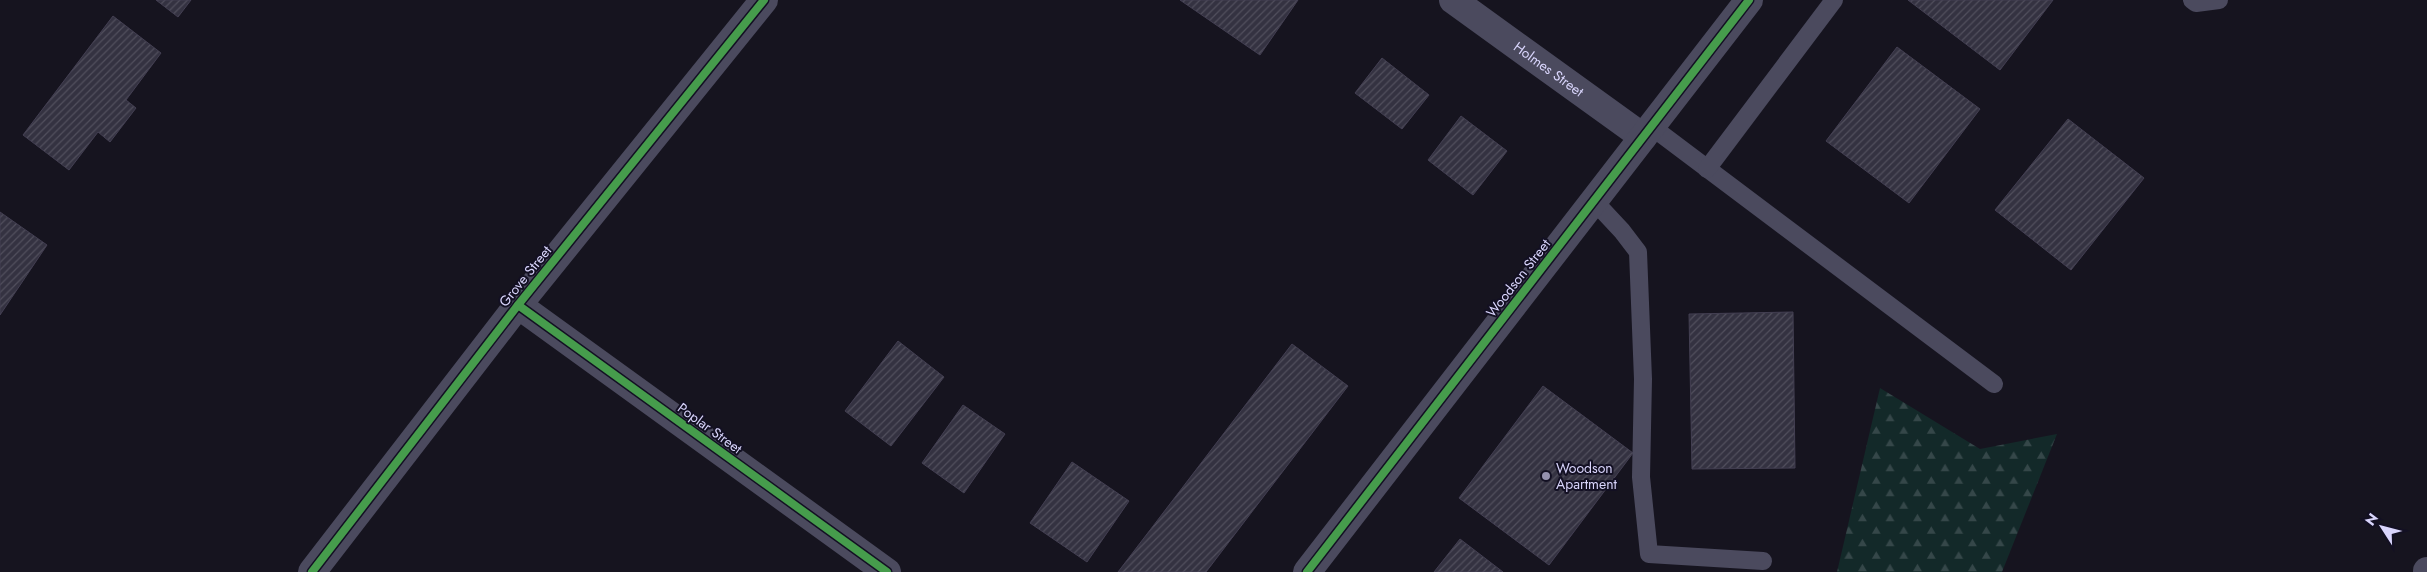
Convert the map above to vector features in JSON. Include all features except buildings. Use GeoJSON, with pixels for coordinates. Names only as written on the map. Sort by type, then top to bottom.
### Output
{"type":"FeatureCollection","features":[{"type":"Feature","properties":{"kind":"street","name":"Grove Street"},"geometry":{"type":"LineString","coordinates":[[312,572],[518,305],[764,0]]}},
{"type":"Feature","properties":{"kind":"street","name":"Holmes Street"},"geometry":{"type":"LineString","coordinates":[[1453,0],[1648,132]]}},
{"type":"Feature","properties":{"kind":"street","name":"Woodson Street"},"geometry":{"type":"LineString","coordinates":[[1307,572],[1749,0]]}},
{"type":"Feature","properties":{"kind":"street","name":"Poplar Street"},"geometry":{"type":"LineString","coordinates":[[518,305],[888,572]]}},
{"type":"Feature","properties":{"kind":"lane"},"geometry":{"type":"LineString","coordinates":[[1707,168],[1834,0]]}},
{"type":"Feature","properties":{"kind":"lane"},"geometry":{"type":"LineString","coordinates":[[2192,0],[2196,3],[2219,0]]}},
{"type":"Feature","properties":{"kind":"lane"},"geometry":{"type":"LineString","coordinates":[[1648,132],[1707,168],[1994,384]]}},
{"type":"Feature","properties":{"kind":"lane"},"geometry":{"type":"LineString","coordinates":[[1594,201],[1622,231],[1638,252],[1643,379],[1641,477],[1649,554],[1763,561]]}},
{"type":"Feature","properties":{"kind":"green space"},"geometry":{"type":"Polygon","coordinates":[[[1880,388],[1980,449],[2057,434],[2002,572],[1837,572],[1880,388]]]}},
{"type":"Feature","properties":{"kind":"cycle path"},"geometry":{"type":"LineString","coordinates":[[312,572],[518,305],[764,0]]}},
{"type":"Feature","properties":{"kind":"cycle path"},"geometry":{"type":"LineString","coordinates":[[1307,572],[1749,0]]}},
{"type":"Feature","properties":{"kind":"cycle path"},"geometry":{"type":"LineString","coordinates":[[518,305],[887,572]]}},
{"type":"Feature","properties":{"kind":"place","name":"Woodson Apartment"},"geometry":{"type":"Point","coordinates":[1546,476]}}]}
